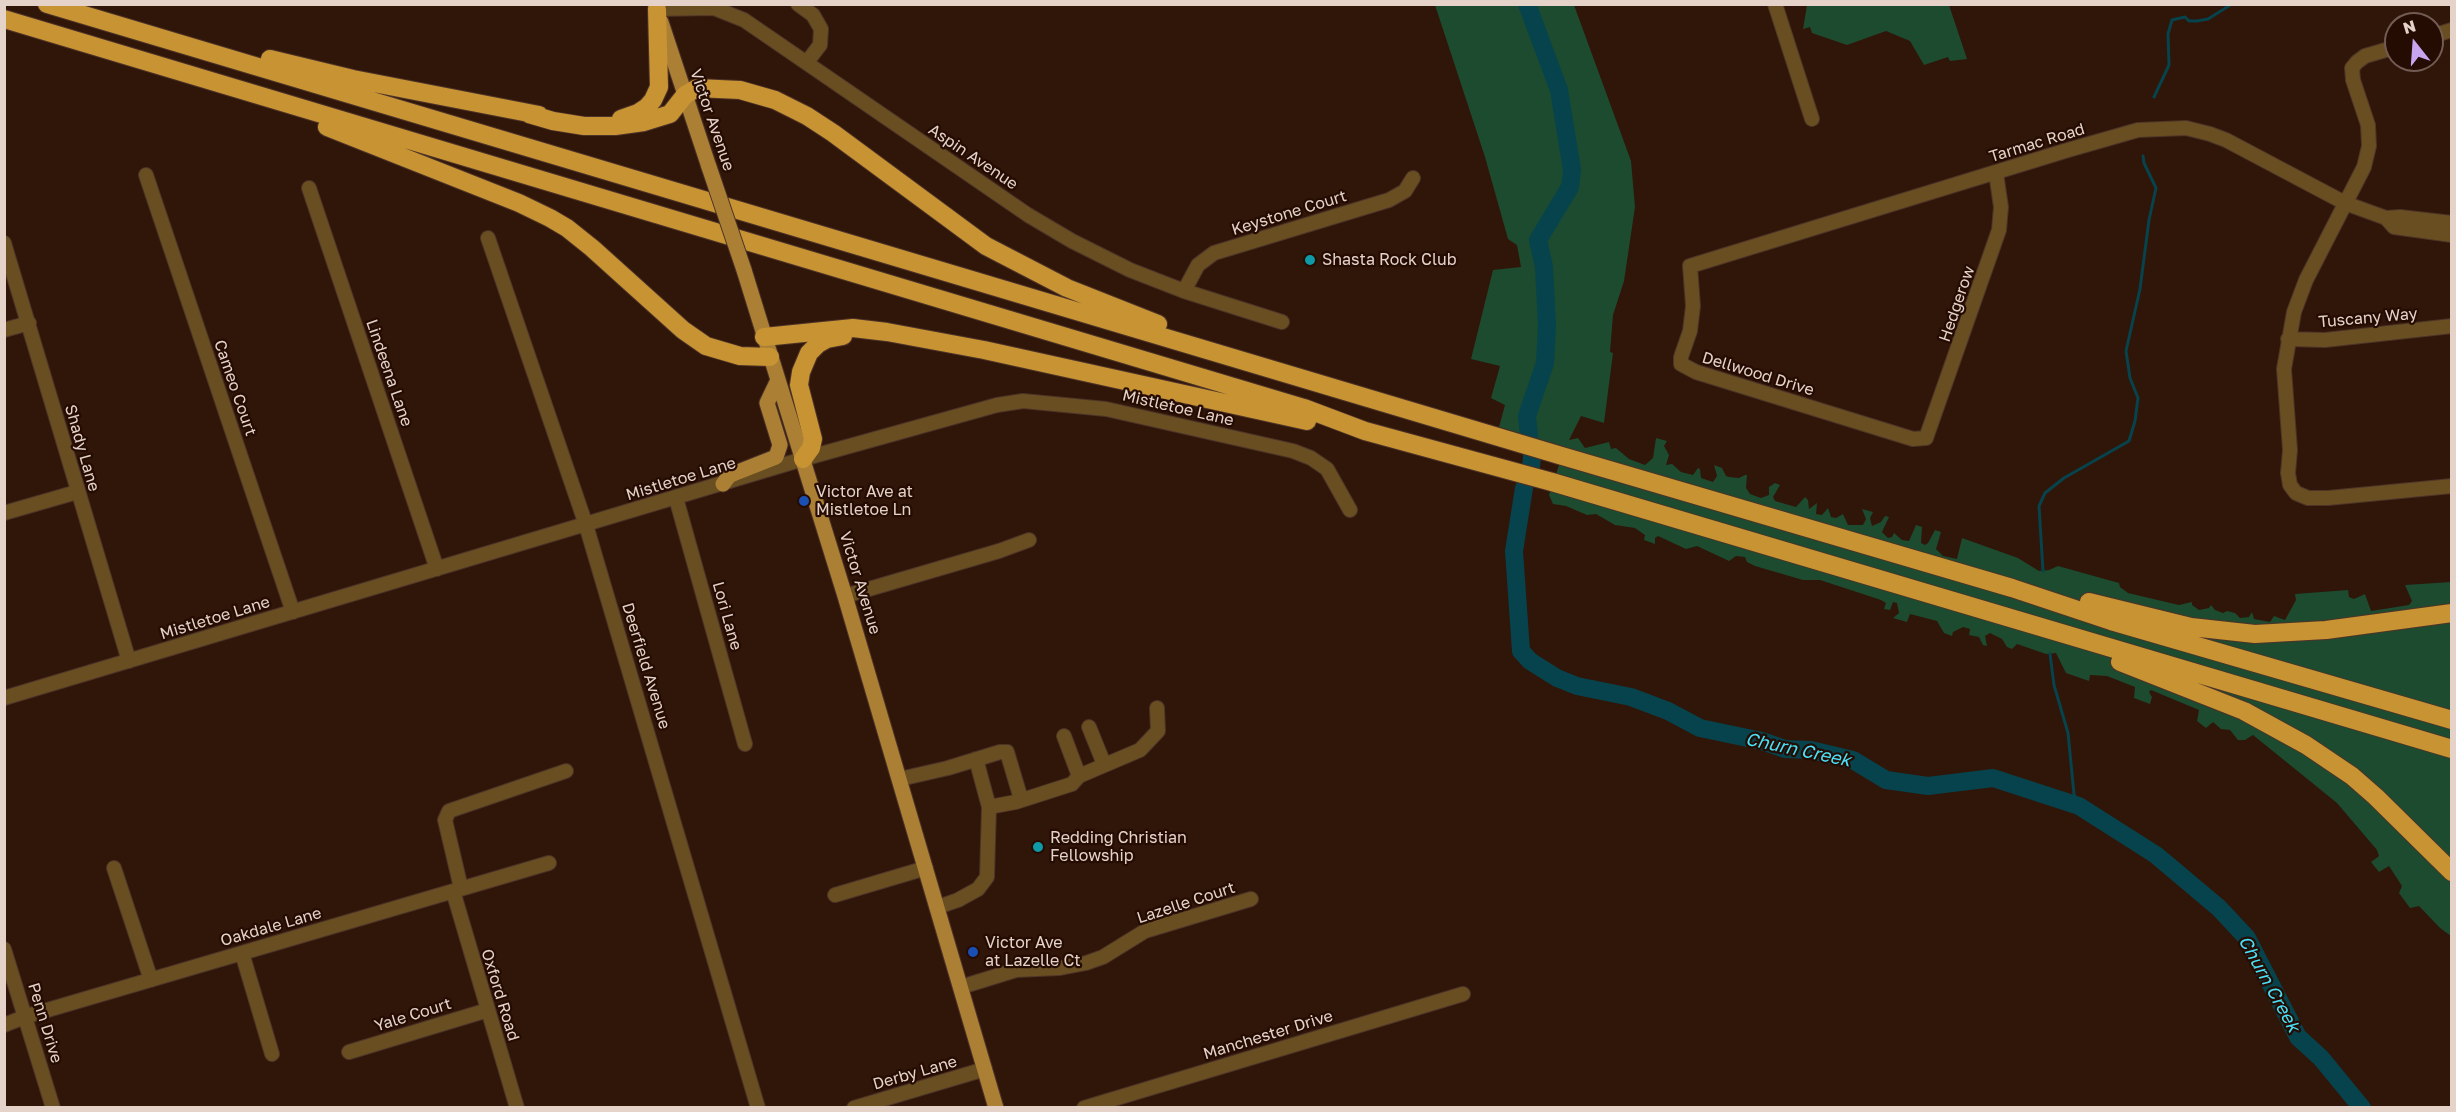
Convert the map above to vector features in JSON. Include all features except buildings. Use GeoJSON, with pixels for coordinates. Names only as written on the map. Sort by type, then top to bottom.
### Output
{"type":"FeatureCollection","features":[{"type":"Feature","properties":{"kind":"highway"},"geometry":{"type":"LineString","coordinates":[[47,4],[1470,429],[2012,588],[2079,612],[2451,720]]}},
{"type":"Feature","properties":{"kind":"highway"},"geometry":{"type":"LineString","coordinates":[[191,47],[219,47],[353,79],[529,114],[607,120],[629,117],[647,107],[659,87],[656,7]]}},
{"type":"Feature","properties":{"kind":"highway"},"geometry":{"type":"LineString","coordinates":[[4,19],[1304,408],[1365,431],[1552,483],[2451,749]]}},
{"type":"Feature","properties":{"kind":"highway"},"geometry":{"type":"LineString","coordinates":[[529,114],[553,122],[584,126],[629,124],[670,114],[685,95],[697,88],[740,90],[775,100],[798,110],[834,133],[986,246],[1067,288],[1194,339],[1217,353]]}},
{"type":"Feature","properties":{"kind":"highway"},"geometry":{"type":"LineString","coordinates":[[275,100],[309,119],[519,203],[550,218],[592,248],[675,323],[706,346],[740,356],[770,357]]}},
{"type":"Feature","properties":{"kind":"highway"},"geometry":{"type":"LineString","coordinates":[[764,337],[854,328],[887,332],[984,350],[1342,430],[1365,431]]}},
{"type":"Feature","properties":{"kind":"highway"},"geometry":{"type":"LineString","coordinates":[[803,459],[813,443],[799,385],[801,372],[809,353],[826,339],[887,332]]}},
{"type":"Feature","properties":{"kind":"highway"},"geometry":{"type":"LineString","coordinates":[[2012,588],[2079,600],[2191,627],[2255,634],[2326,630],[2451,613]]}},
{"type":"Feature","properties":{"kind":"highway"},"geometry":{"type":"LineString","coordinates":[[2062,634],[2106,656],[2244,711],[2306,745],[2352,776],[2376,796],[2451,872]]}},
{"type":"Feature","properties":{"kind":"main road","name":"Victor Avenue"},"geometry":{"type":"LineString","coordinates":[[656,7],[744,270],[803,459],[996,1107]]}},
{"type":"Feature","properties":{"kind":"main road"},"geometry":{"type":"LineString","coordinates":[[723,484],[729,476],[776,457],[780,445],[767,403],[778,380]]}},
{"type":"Feature","properties":{"kind":"street"},"geometry":{"type":"LineString","coordinates":[[798,4],[813,15],[821,28],[820,45],[807,62]]}},
{"type":"Feature","properties":{"kind":"street"},"geometry":{"type":"LineString","coordinates":[[1775,4],[1812,118]]}},
{"type":"Feature","properties":{"kind":"street","name":"Aspin Avenue"},"geometry":{"type":"LineString","coordinates":[[656,7],[706,7],[722,10],[744,20],[1036,220],[1130,270],[1184,291],[1282,322]]}},
{"type":"Feature","properties":{"kind":"street","name":"Tuscany Way"},"geometry":{"type":"LineString","coordinates":[[2384,50],[2365,56],[2352,68],[2353,80],[2368,125],[2369,146],[2364,167],[2306,280],[2294,312],[2284,369],[2290,450],[2288,473],[2290,485],[2296,493],[2308,498],[2451,486]]}},
{"type":"Feature","properties":{"kind":"street","name":"Tarmac Road"},"geometry":{"type":"LineString","coordinates":[[1690,266],[2138,130],[2186,128],[2226,140],[2345,203],[2386,218],[2400,217],[2451,223]]}},
{"type":"Feature","properties":{"kind":"street","name":"Hedgerow"},"geometry":{"type":"LineString","coordinates":[[1923,440],[1929,436],[1997,237],[2001,207],[1996,172]]}},
{"type":"Feature","properties":{"kind":"street","name":"Cameo Court"},"geometry":{"type":"LineString","coordinates":[[146,175],[292,612]]}},
{"type":"Feature","properties":{"kind":"street","name":"Keystone Court"},"geometry":{"type":"LineString","coordinates":[[1184,291],[1198,265],[1214,253],[1389,200],[1405,191],[1413,178]]}},
{"type":"Feature","properties":{"kind":"street","name":"Lindeena Lane"},"geometry":{"type":"LineString","coordinates":[[309,188],[437,568]]}},
{"type":"Feature","properties":{"kind":"street","name":"Tarmac Road"},"geometry":{"type":"LineString","coordinates":[[2386,218],[2394,227],[2451,234]]}},
{"type":"Feature","properties":{"kind":"street","name":"Deerfield Avenue"},"geometry":{"type":"LineString","coordinates":[[488,238],[586,525],[758,1107]]}},
{"type":"Feature","properties":{"kind":"street","name":"Shady Lane"},"geometry":{"type":"LineString","coordinates":[[4,243],[129,661]]}},
{"type":"Feature","properties":{"kind":"street","name":"Dellwood Drive"},"geometry":{"type":"LineString","coordinates":[[1690,266],[1694,306],[1690,331],[1681,357],[1684,367],[1913,439],[1923,440]]}},
{"type":"Feature","properties":{"kind":"street"},"geometry":{"type":"LineString","coordinates":[[4,330],[29,323]]}},
{"type":"Feature","properties":{"kind":"street","name":"Tuscany Way"},"geometry":{"type":"LineString","coordinates":[[2288,339],[2325,340],[2451,326]]}},
{"type":"Feature","properties":{"kind":"street","name":"Mistletoe Lane"},"geometry":{"type":"LineString","coordinates":[[4,698],[803,459],[997,405],[1023,401],[1106,408],[1293,451],[1311,458],[1327,469],[1350,510]]}},
{"type":"Feature","properties":{"kind":"street"},"geometry":{"type":"LineString","coordinates":[[4,513],[77,492]]}},
{"type":"Feature","properties":{"kind":"street","name":"Lori Lane"},"geometry":{"type":"LineString","coordinates":[[676,498],[745,744]]}},
{"type":"Feature","properties":{"kind":"street"},"geometry":{"type":"LineString","coordinates":[[845,596],[1029,540]]}},
{"type":"Feature","properties":{"kind":"street"},"geometry":{"type":"LineString","coordinates":[[989,807],[1072,784],[1079,776],[1140,750],[1158,731],[1157,708]]}},
{"type":"Feature","properties":{"kind":"street"},"geometry":{"type":"LineString","coordinates":[[1089,727],[1104,764]]}},
{"type":"Feature","properties":{"kind":"street"},"geometry":{"type":"LineString","coordinates":[[1064,736],[1074,769],[1079,776]]}},
{"type":"Feature","properties":{"kind":"street"},"geometry":{"type":"LineString","coordinates":[[900,779],[1000,752],[1006,753],[1021,799]]}},
{"type":"Feature","properties":{"kind":"street"},"geometry":{"type":"LineString","coordinates":[[938,907],[958,900],[978,889],[987,877],[989,807],[976,759]]}},
{"type":"Feature","properties":{"kind":"street","name":"Oxford Road"},"geometry":{"type":"LineString","coordinates":[[517,1107],[488,1010],[457,890],[445,820],[449,811],[566,771]]}},
{"type":"Feature","properties":{"kind":"street","name":"Oakdale Lane"},"geometry":{"type":"LineString","coordinates":[[4,1025],[27,1016],[549,863]]}},
{"type":"Feature","properties":{"kind":"street"},"geometry":{"type":"LineString","coordinates":[[114,868],[151,980]]}},
{"type":"Feature","properties":{"kind":"street"},"geometry":{"type":"LineString","coordinates":[[835,895],[926,868]]}},
{"type":"Feature","properties":{"kind":"street","name":"Lazelle Court"},"geometry":{"type":"LineString","coordinates":[[961,987],[1016,970],[1069,968],[1086,963],[1103,957],[1152,929],[1251,899]]}},
{"type":"Feature","properties":{"kind":"street","name":"Penn Drive"},"geometry":{"type":"LineString","coordinates":[[4,949],[27,1016],[53,1107]]}},
{"type":"Feature","properties":{"kind":"street"},"geometry":{"type":"LineString","coordinates":[[242,953],[272,1054]]}},
{"type":"Feature","properties":{"kind":"street","name":"Manchester Drive"},"geometry":{"type":"LineString","coordinates":[[1084,1107],[1462,994]]}},
{"type":"Feature","properties":{"kind":"street","name":"Yale Court"},"geometry":{"type":"LineString","coordinates":[[349,1052],[488,1010]]}},
{"type":"Feature","properties":{"kind":"street","name":"Derby Lane"},"geometry":{"type":"LineString","coordinates":[[854,1107],[985,1069]]}},
{"type":"Feature","properties":{"kind":"green space"},"geometry":{"type":"Polygon","coordinates":[[[1435,5],[1574,5],[1631,161],[1635,207],[1624,281],[1613,315],[1610,352],[1613,353],[1604,423],[1581,416],[1569,440],[1578,438],[1585,448],[1609,442],[1611,449],[1616,448],[1629,459],[1645,465],[1653,458],[1656,438],[1667,441],[1664,446],[1669,455],[1666,465],[1672,464],[1681,472],[1693,475],[1698,468],[1701,478],[1713,482],[1717,476],[1714,465],[1722,468],[1729,477],[1739,478],[1747,475],[1746,488],[1750,494],[1761,498],[1769,495],[1769,487],[1775,483],[1780,485],[1773,497],[1775,501],[1796,507],[1805,497],[1808,500],[1809,509],[1817,503],[1816,514],[1822,515],[1828,508],[1831,517],[1836,518],[1843,514],[1848,525],[1863,525],[1866,519],[1862,509],[1873,512],[1870,518],[1872,526],[1881,522],[1885,516],[1889,517],[1882,532],[1888,538],[1894,533],[1902,540],[1909,541],[1916,525],[1922,527],[1921,543],[1925,545],[1935,530],[1941,532],[1936,549],[1943,556],[1957,559],[1962,538],[2018,558],[2039,571],[2058,566],[2119,583],[2120,587],[2128,593],[2179,605],[2192,602],[2192,605],[2199,610],[2209,608],[2211,605],[2215,610],[2235,613],[2240,618],[2249,617],[2252,612],[2254,619],[2270,622],[2274,616],[2285,620],[2296,600],[2295,594],[2348,590],[2349,597],[2354,599],[2365,594],[2371,611],[2409,605],[2412,601],[2405,585],[2451,582],[2451,936],[2419,906],[2410,908],[2399,893],[2402,886],[2389,866],[2379,872],[2371,862],[2379,856],[2377,850],[2337,803],[2253,735],[2245,740],[2238,740],[2230,730],[2221,729],[2213,722],[2206,728],[2197,721],[2199,710],[2151,690],[2149,692],[2152,697],[2150,704],[2134,698],[2135,687],[2107,676],[2090,675],[2089,681],[2066,673],[2056,653],[2046,654],[2017,644],[2012,649],[2007,647],[2002,639],[1990,633],[1985,636],[1987,646],[1983,645],[1979,637],[1969,635],[1970,629],[1963,627],[1953,632],[1952,636],[1944,633],[1937,621],[1910,614],[1907,622],[1893,618],[1899,613],[1897,603],[1893,602],[1890,610],[1884,609],[1886,603],[1881,600],[1820,580],[1803,580],[1755,566],[1747,562],[1745,557],[1736,556],[1729,561],[1697,546],[1686,549],[1658,536],[1655,538],[1655,544],[1644,540],[1645,535],[1635,528],[1615,525],[1596,514],[1587,515],[1566,506],[1553,504],[1549,495],[1565,447],[1499,427],[1505,405],[1491,398],[1500,366],[1471,359],[1493,270],[1521,267],[1517,245],[1508,239],[1485,157],[1435,5]]]}},
{"type":"Feature","properties":{"kind":"green space"},"geometry":{"type":"Polygon","coordinates":[[[1807,5],[1949,5],[1967,59],[1950,61],[1948,57],[1924,65],[1910,41],[1886,31],[1847,45],[1812,33],[1810,27],[1803,29],[1807,5]]]}},
{"type":"Feature","properties":{"kind":"waterway","name":"Churn Creek"},"geometry":{"type":"LineString","coordinates":[[1527,4],[1559,90],[1572,170],[1570,187],[1538,240],[1544,267],[1547,326],[1545,363],[1527,416],[1529,436]]}},
{"type":"Feature","properties":{"kind":"waterway"},"geometry":{"type":"LineString","coordinates":[[2154,97],[2169,65],[2168,34],[2172,20],[2185,17],[2189,21],[2208,19],[2232,4]]}},
{"type":"Feature","properties":{"kind":"waterway"},"geometry":{"type":"LineString","coordinates":[[2043,571],[2039,506],[2045,493],[2064,478],[2129,441],[2135,421],[2138,398],[2130,378],[2126,351],[2140,289],[2149,220],[2156,188],[2143,156]]}},
{"type":"Feature","properties":{"kind":"waterway","name":"Churn Creek"},"geometry":{"type":"LineString","coordinates":[[1531,468],[1532,456]]}},
{"type":"Feature","properties":{"kind":"waterway","name":"Churn Creek"},"geometry":{"type":"LineString","coordinates":[[1524,488],[1514,551],[1521,651],[1530,661],[1557,678],[1577,686],[1631,697],[1668,711],[1700,728],[1762,741],[1785,749],[1811,750],[1853,760],[1886,780],[1928,786],[1993,778],[2079,806],[2156,855],[2219,908],[2247,938],[2298,1037],[2321,1058],[2362,1108]]}},
{"type":"Feature","properties":{"kind":"waterway"},"geometry":{"type":"LineString","coordinates":[[2050,654],[2054,685],[2068,733],[2074,794],[2079,806]]}},
{"type":"Feature","properties":{"kind":"place","name":"Shasta Rock Club"},"geometry":{"type":"Point","coordinates":[1310,260]}},
{"type":"Feature","properties":{"kind":"place","name":"Victor Ave at Mistletoe Ln"},"geometry":{"type":"Point","coordinates":[804,501]}},
{"type":"Feature","properties":{"kind":"place","name":"Redding Christian Fellowship"},"geometry":{"type":"Point","coordinates":[1038,847]}},
{"type":"Feature","properties":{"kind":"place","name":"Victor Ave at Lazelle Ct"},"geometry":{"type":"Point","coordinates":[973,952]}}]}
